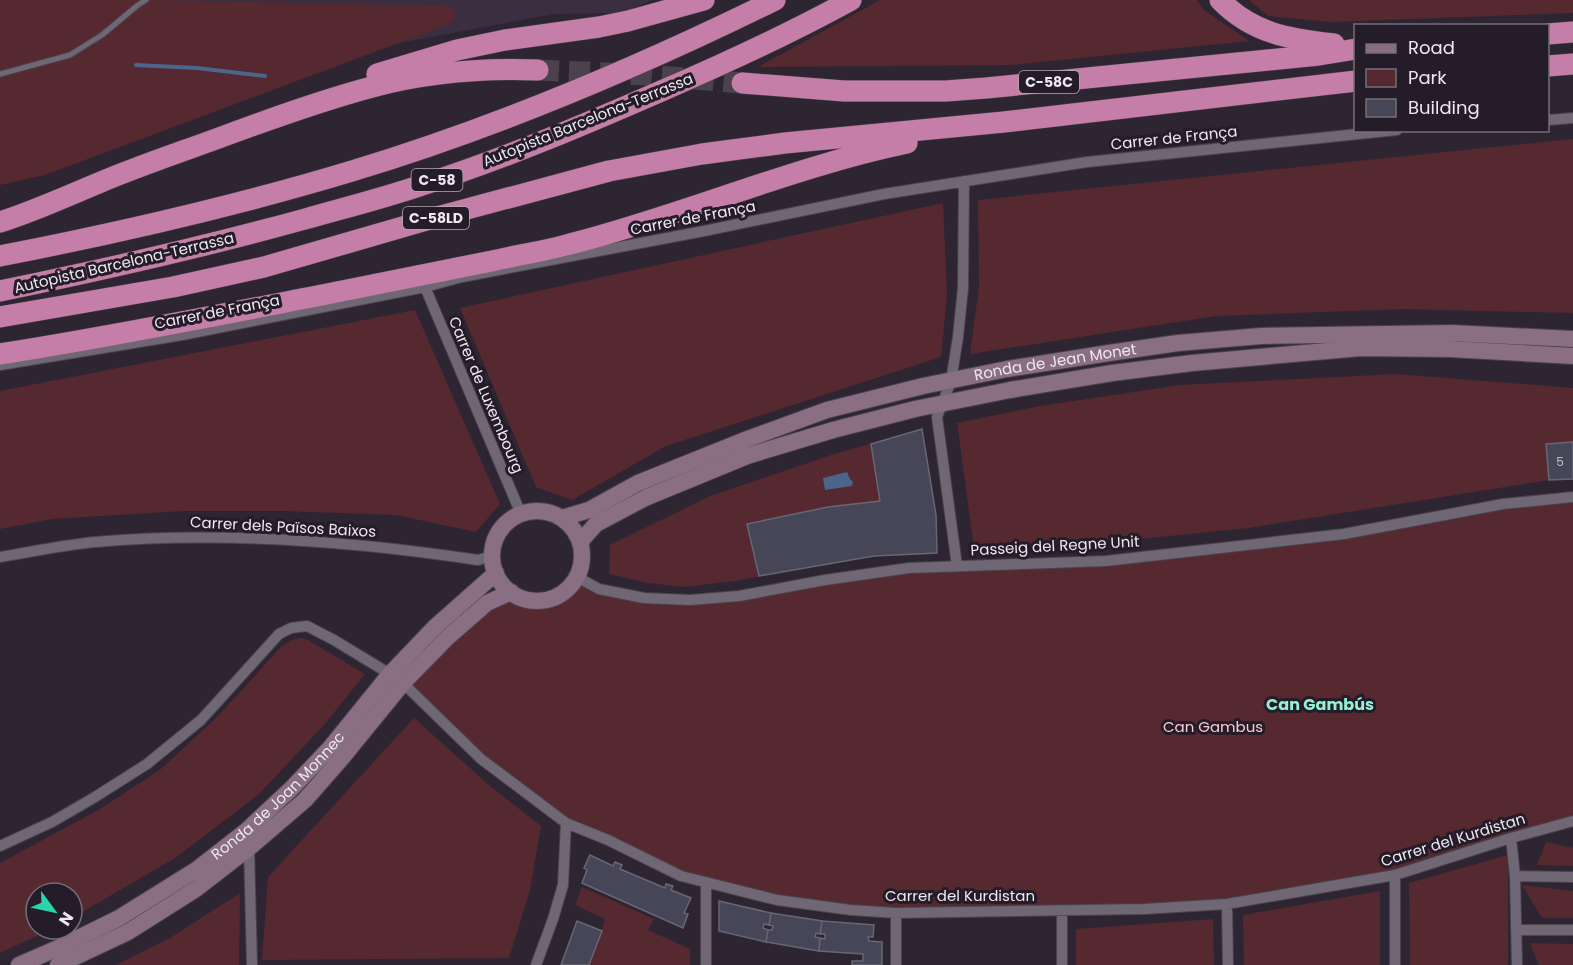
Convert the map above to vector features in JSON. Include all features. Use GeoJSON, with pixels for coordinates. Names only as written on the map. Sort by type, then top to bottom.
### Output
{"type":"FeatureCollection","features":[{"type":"Feature","properties":{"kind":"highway"},"geometry":{"type":"LineString","coordinates":[[313,104],[339,88],[365,78],[457,50],[504,40],[599,27],[704,0]]}},
{"type":"Feature","properties":{"kind":"highway","name":"Autopista Barcelona-Terrassa"},"geometry":{"type":"LineString","coordinates":[[0,256],[86,239],[226,206],[352,171],[464,133],[575,91],[696,39],[775,0]]}},
{"type":"Feature","properties":{"kind":"highway","name":"Autopista Barcelona-Terrassa"},"geometry":{"type":"LineString","coordinates":[[0,291],[98,271],[234,238],[362,204],[423,185],[599,118],[717,67],[851,0]]}},
{"type":"Feature","properties":{"kind":"highway"},"geometry":{"type":"LineString","coordinates":[[1220,0],[1251,25],[1271,33],[1302,41],[1354,48]]}},
{"type":"Feature","properties":{"kind":"highway"},"geometry":{"type":"LineString","coordinates":[[1549,34],[1573,32]]}},
{"type":"Feature","properties":{"kind":"highway","name":"C-58C"},"geometry":{"type":"LineString","coordinates":[[742,83],[844,91],[946,91],[1319,55],[1354,48]]}},
{"type":"Feature","properties":{"kind":"highway"},"geometry":{"type":"LineString","coordinates":[[1549,66],[1573,64]]}},
{"type":"Feature","properties":{"kind":"highway"},"geometry":{"type":"LineString","coordinates":[[0,222],[313,104],[374,86],[417,78],[487,70],[538,70]]}},
{"type":"Feature","properties":{"kind":"highway","name":"C-58C"},"geometry":{"type":"LineString","coordinates":[[609,171],[702,154],[775,145],[1004,122],[1354,81]]}},
{"type":"Feature","properties":{"kind":"highway"},"geometry":{"type":"LineString","coordinates":[[0,354],[171,325],[570,244],[711,202],[779,177],[857,154],[1004,122]]}},
{"type":"Feature","properties":{"kind":"highway","name":"C-58LD"},"geometry":{"type":"LineString","coordinates":[[0,318],[173,287],[264,267],[609,171]]}},
{"type":"Feature","properties":{"kind":"highway"},"geometry":{"type":"LineString","coordinates":[[0,210],[36,202],[102,182]]}},
{"type":"Feature","properties":{"kind":"street"},"geometry":{"type":"LineString","coordinates":[[1549,120],[1573,118]]}},
{"type":"Feature","properties":{"kind":"street","name":"Carrer de França"},"geometry":{"type":"LineString","coordinates":[[0,365],[182,335],[884,194],[1087,162],[1379,132]]}},
{"type":"Feature","properties":{"kind":"street"},"geometry":{"type":"LineString","coordinates":[[957,566],[937,417],[951,381],[958,337],[963,288],[964,181]]}},
{"type":"Feature","properties":{"kind":"street","name":"Carrer de Luxembourg"},"geometry":{"type":"LineString","coordinates":[[425,287],[520,514]]}},
{"type":"Feature","properties":{"kind":"street","name":"Ronda de Jean Monet"},"geometry":{"type":"LineString","coordinates":[[562,518],[589,510],[638,483],[827,410],[923,386],[1007,369],[1190,342],[1261,336],[1452,333],[1573,339]]}},
{"type":"Feature","properties":{"kind":"street","name":"Ronda de Jean Monet"},"geometry":{"type":"LineString","coordinates":[[580,542],[596,524],[645,498],[747,456],[833,430],[915,409],[1022,388],[1169,366],[1361,348],[1450,349],[1573,356]]}},
{"type":"Feature","properties":{"kind":"street","name":"Passeig del Regne Unit"},"geometry":{"type":"LineString","coordinates":[[577,577],[600,589],[633,596],[690,600],[739,596],[897,569],[1106,561],[1344,534],[1503,504],[1573,497]]}},
{"type":"Feature","properties":{"kind":"street"},"geometry":{"type":"LineString","coordinates":[[534,511],[549,512],[562,518],[573,528],[580,542],[582,560],[577,577],[566,590],[554,597],[538,601],[525,599],[511,592],[502,584],[496,573],[492,556],[494,543],[500,531],[520,514],[534,511]]}},
{"type":"Feature","properties":{"kind":"street","name":"Carrer dels Països Baixos"},"geometry":{"type":"LineString","coordinates":[[0,556],[94,542],[190,537],[291,539],[376,546],[478,560],[492,556]]}},
{"type":"Feature","properties":{"kind":"street","name":"Ronda de Joan Monnec"},"geometry":{"type":"LineString","coordinates":[[58,965],[128,932],[196,889],[305,800],[341,759],[435,627],[496,573]]}},
{"type":"Feature","properties":{"kind":"street","name":"Ronda de Joan Monnec"},"geometry":{"type":"LineString","coordinates":[[19,965],[82,952],[119,918],[195,870],[246,831],[292,788],[397,679],[487,603],[511,592]]}},
{"type":"Feature","properties":{"kind":"street","name":"Carrer del Kurdistan"},"geometry":{"type":"LineString","coordinates":[[0,846],[52,822],[147,764],[201,720],[279,634],[291,627],[307,626],[397,679],[481,759],[566,823],[608,840],[681,876],[777,900],[896,914],[1062,911],[1227,904],[1395,875],[1573,821]]}},
{"type":"Feature","properties":{"kind":"street"},"geometry":{"type":"LineString","coordinates":[[536,965],[563,885],[566,823]]}},
{"type":"Feature","properties":{"kind":"street"},"geometry":{"type":"LineString","coordinates":[[1511,838],[1515,876],[1517,965]]}},
{"type":"Feature","properties":{"kind":"street"},"geometry":{"type":"LineString","coordinates":[[249,848],[252,965]]}},
{"type":"Feature","properties":{"kind":"street"},"geometry":{"type":"LineString","coordinates":[[1395,875],[1395,965]]}},
{"type":"Feature","properties":{"kind":"street"},"geometry":{"type":"LineString","coordinates":[[1515,876],[1573,877]]}},
{"type":"Feature","properties":{"kind":"street"},"geometry":{"type":"LineString","coordinates":[[706,882],[706,965]]}},
{"type":"Feature","properties":{"kind":"street"},"geometry":{"type":"LineString","coordinates":[[1227,904],[1228,965]]}},
{"type":"Feature","properties":{"kind":"street"},"geometry":{"type":"LineString","coordinates":[[1062,911],[1062,965]]}},
{"type":"Feature","properties":{"kind":"street"},"geometry":{"type":"LineString","coordinates":[[896,914],[896,965]]}},
{"type":"Feature","properties":{"kind":"street"},"geometry":{"type":"LineString","coordinates":[[1516,930],[1573,930]]}},
{"type":"Feature","properties":{"kind":"lane"},"geometry":{"type":"LineString","coordinates":[[0,74],[70,55],[102,35],[146,0]]}},
{"type":"Feature","properties":{"kind":"shaded area"},"geometry":{"type":"Polygon","coordinates":[[[147,0],[652,0],[622,13],[554,14],[367,49],[147,0]]]}},
{"type":"Feature","properties":{"kind":"green space"},"geometry":{"type":"Polygon","coordinates":[[[0,0],[154,0],[444,6],[452,7],[456,14],[452,22],[444,26],[45,175],[0,185],[0,0]]]}},
{"type":"Feature","properties":{"kind":"green space"},"geometry":{"type":"Polygon","coordinates":[[[880,0],[1197,0],[1204,10],[1249,41],[1011,65],[758,67],[880,0]]]}},
{"type":"Feature","properties":{"kind":"green space"},"geometry":{"type":"Polygon","coordinates":[[[1249,0],[1573,0],[1573,13],[1331,22],[1268,16],[1249,0]]]}},
{"type":"Feature","properties":{"kind":"green space"},"geometry":{"type":"Polygon","coordinates":[[[1573,139],[1573,313],[1404,309],[1216,316],[970,354],[979,287],[978,200],[1573,139]]]}},
{"type":"Feature","properties":{"kind":"green space"},"geometry":{"type":"Polygon","coordinates":[[[943,203],[947,295],[941,357],[666,446],[572,500],[536,487],[460,308],[943,203]]]}},
{"type":"Feature","properties":{"kind":"green space"},"geometry":{"type":"Polygon","coordinates":[[[415,310],[500,504],[476,532],[396,515],[284,511],[183,511],[52,519],[0,529],[0,391],[415,310]]]}},
{"type":"Feature","properties":{"kind":"green space"},"geometry":{"type":"Polygon","coordinates":[[[1396,374],[1573,388],[1573,479],[1549,480],[1248,528],[1091,544],[974,548],[957,423],[1040,406],[1180,385],[1396,374]]]}},
{"type":"Feature","properties":{"kind":"green space"},"geometry":{"type":"Polygon","coordinates":[[[922,429],[936,515],[937,553],[874,556],[734,581],[685,587],[648,583],[609,574],[610,545],[710,496],[834,454],[922,429]]]}},
{"type":"Feature","properties":{"kind":"green space","name":"Can Gambus"},"geometry":{"type":"Polygon","coordinates":[[[1573,497],[1573,821],[1395,875],[1227,904],[851,910],[681,876],[566,823],[481,759],[403,683],[511,592],[531,600],[547,600],[562,592],[577,577],[600,589],[690,600],[877,572],[1106,561],[1344,534],[1573,497]]]}},
{"type":"Feature","properties":{"kind":"green space"},"geometry":{"type":"Polygon","coordinates":[[[294,639],[308,640],[365,674],[324,725],[258,795],[175,858],[84,911],[84,881],[24,881],[26,941],[0,953],[0,863],[100,809],[161,769],[218,716],[281,647],[294,639]]]}},
{"type":"Feature","properties":{"kind":"green space"},"geometry":{"type":"Polygon","coordinates":[[[414,718],[489,785],[541,826],[530,890],[509,958],[262,960],[268,877],[414,718]]]}},
{"type":"Feature","properties":{"kind":"green space"},"geometry":{"type":"Polygon","coordinates":[[[1546,842],[1573,848],[1573,866],[1537,865],[1546,842]]]}},
{"type":"Feature","properties":{"kind":"green space"},"geometry":{"type":"Polygon","coordinates":[[[1508,855],[1508,965],[1410,965],[1409,883],[1508,855]]]}},
{"type":"Feature","properties":{"kind":"green space"},"geometry":{"type":"Polygon","coordinates":[[[1522,885],[1573,891],[1573,918],[1542,918],[1522,885]]]}},
{"type":"Feature","properties":{"kind":"green space"},"geometry":{"type":"Polygon","coordinates":[[[582,887],[654,919],[648,930],[690,949],[690,965],[590,965],[605,919],[575,905],[582,887]]]}},
{"type":"Feature","properties":{"kind":"green space"},"geometry":{"type":"Polygon","coordinates":[[[1380,891],[1380,965],[1244,965],[1243,915],[1380,891]]]}},
{"type":"Feature","properties":{"kind":"green space"},"geometry":{"type":"Polygon","coordinates":[[[240,893],[239,965],[116,965],[170,938],[240,893]]]}},
{"type":"Feature","properties":{"kind":"green space"},"geometry":{"type":"Polygon","coordinates":[[[1213,919],[1214,965],[1076,965],[1076,929],[1213,919]]]}},
{"type":"Feature","properties":{"kind":"green space"},"geometry":{"type":"Polygon","coordinates":[[[1530,943],[1573,944],[1573,965],[1539,965],[1530,943]]]}},
{"type":"Feature","properties":{"kind":"water"},"geometry":{"type":"Polygon","coordinates":[[[847,472],[853,482],[852,486],[825,490],[823,478],[847,472]]]}},
{"type":"Feature","properties":{"kind":"building"},"geometry":{"type":"Polygon","coordinates":[[[922,429],[936,515],[937,553],[874,556],[759,576],[747,524],[828,507],[880,501],[871,444],[922,429]]]}},
{"type":"Feature","properties":{"kind":"building"},"geometry":{"type":"Polygon","coordinates":[[[1573,442],[1573,479],[1549,480],[1546,444],[1573,442]]]}},
{"type":"Feature","properties":{"kind":"building"},"geometry":{"type":"Polygon","coordinates":[[[590,855],[613,866],[615,862],[622,865],[620,869],[665,888],[666,884],[673,886],[671,890],[691,898],[684,913],[688,914],[683,928],[582,883],[587,870],[584,868],[590,855]]]}},
{"type":"Feature","properties":{"kind":"building"},"geometry":{"type":"Polygon","coordinates":[[[719,901],[771,913],[769,925],[764,924],[763,928],[768,930],[766,942],[719,931],[719,901]]]}},
{"type":"Feature","properties":{"kind":"building"},"geometry":{"type":"Polygon","coordinates":[[[771,913],[822,921],[820,934],[816,933],[815,937],[820,938],[819,951],[766,942],[768,930],[772,930],[773,926],[769,925],[771,913]]]}},
{"type":"Feature","properties":{"kind":"building"},"geometry":{"type":"Polygon","coordinates":[[[577,921],[602,931],[589,965],[561,965],[577,921]]]}},
{"type":"Feature","properties":{"kind":"building"},"geometry":{"type":"Polygon","coordinates":[[[822,921],[874,925],[873,937],[868,937],[869,941],[882,942],[882,965],[852,965],[852,961],[863,961],[863,954],[819,951],[820,938],[825,939],[825,934],[820,934],[822,921]]]}},
{"type":"Feature","properties":{"kind":"waterway"},"geometry":{"type":"LineString","coordinates":[[136,65],[197,68],[265,76]]}},
{"type":"Feature","properties":{"kind":"tunnel"},"geometry":{"type":"LineString","coordinates":[[538,70],[648,75],[742,83]]}},
{"type":"Feature","properties":{"kind":"district","name":"Can Gambús"},"geometry":{"type":"Point","coordinates":[1320,704]}}]}
